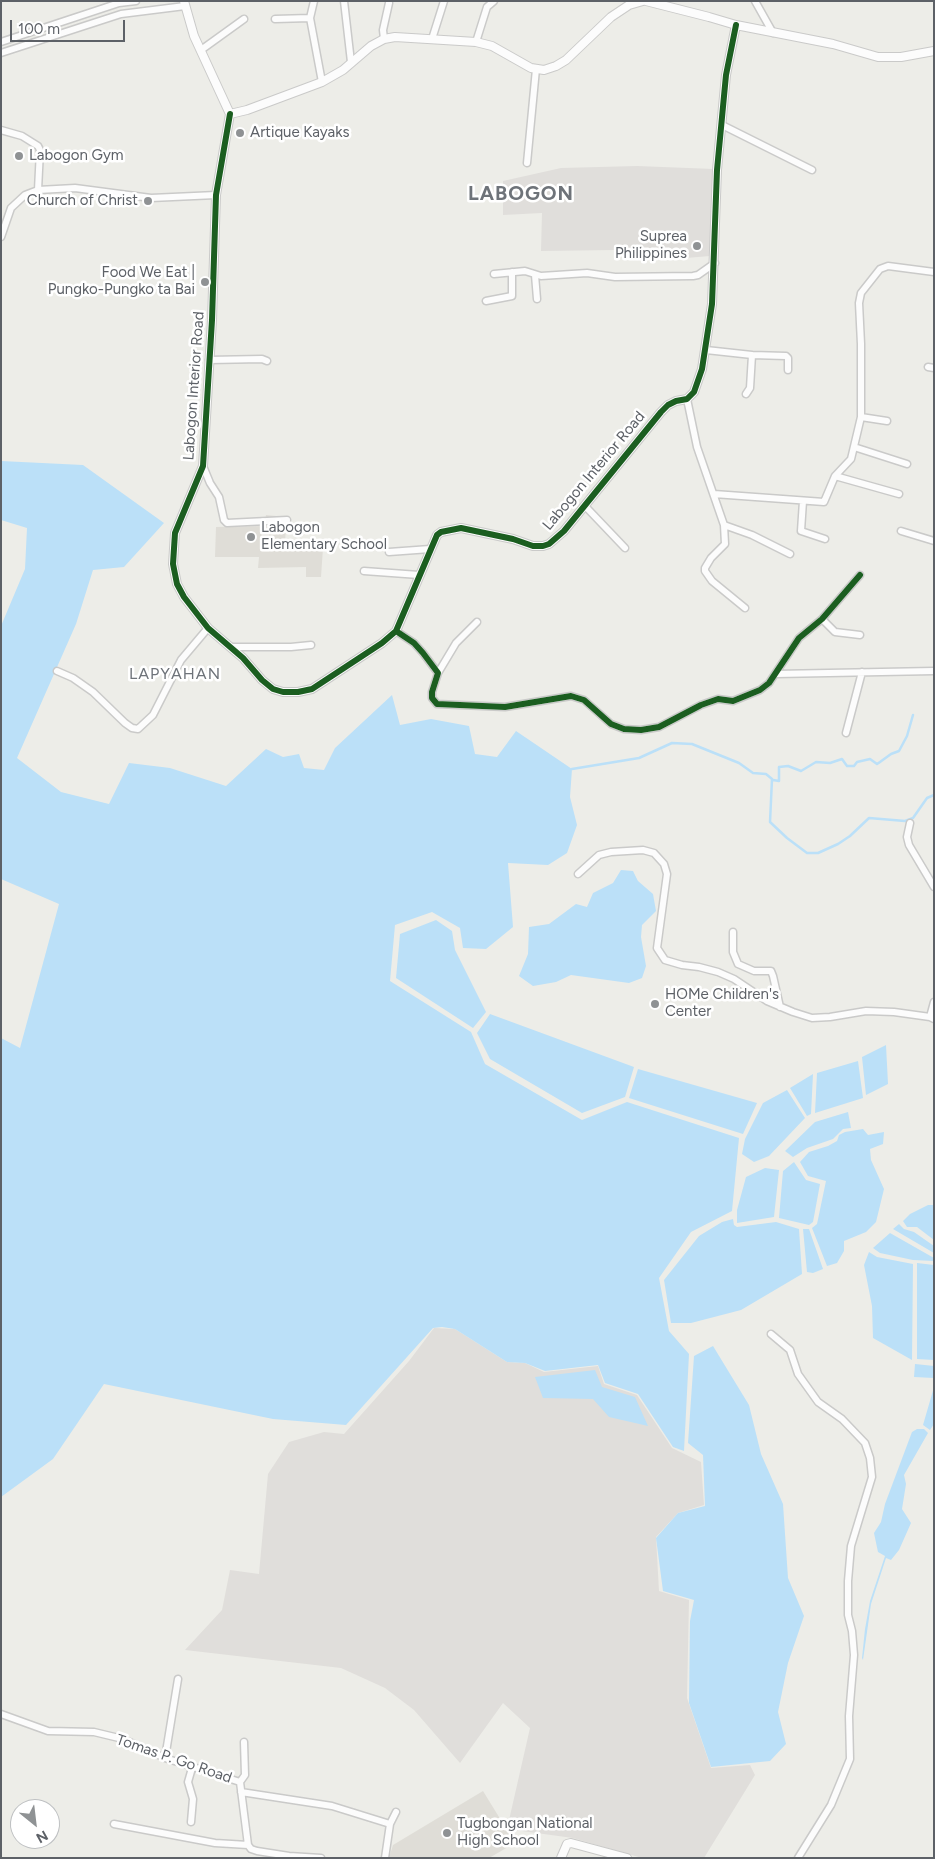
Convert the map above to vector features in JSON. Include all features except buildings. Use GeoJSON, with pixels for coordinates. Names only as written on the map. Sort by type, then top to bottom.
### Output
{"type":"FeatureCollection","features":[{"type":"Feature","properties":{"kind":"street"},"geometry":{"type":"LineString","coordinates":[[1,42],[119,3],[136,1]]}},
{"type":"Feature","properties":{"kind":"street"},"geometry":{"type":"LineString","coordinates":[[314,1],[310,18],[322,82]]}},
{"type":"Feature","properties":{"kind":"street"},"geometry":{"type":"LineString","coordinates":[[344,1],[351,62]]}},
{"type":"Feature","properties":{"kind":"street"},"geometry":{"type":"LineString","coordinates":[[432,39],[444,1]]}},
{"type":"Feature","properties":{"kind":"street"},"geometry":{"type":"LineString","coordinates":[[476,42],[487,7],[494,1]]}},
{"type":"Feature","properties":{"kind":"street"},"geometry":{"type":"LineString","coordinates":[[1,53],[121,14],[184,3],[194,36],[230,114],[322,82],[343,70],[371,46],[384,39],[395,37],[476,42],[492,46],[531,68],[544,70],[556,66],[571,55],[611,18],[629,5],[644,1],[709,16],[736,25],[833,44],[878,57],[901,57],[934,51]]}},
{"type":"Feature","properties":{"kind":"street"},"geometry":{"type":"LineString","coordinates":[[755,1],[773,33]]}},
{"type":"Feature","properties":{"kind":"street"},"geometry":{"type":"LineString","coordinates":[[384,39],[383,30],[389,3]]}},
{"type":"Feature","properties":{"kind":"street"},"geometry":{"type":"LineString","coordinates":[[275,19],[310,18]]}},
{"type":"Feature","properties":{"kind":"street"},"geometry":{"type":"LineString","coordinates":[[201,50],[244,19]]}},
{"type":"Feature","properties":{"kind":"street"},"geometry":{"type":"LineString","coordinates":[[736,25],[726,75],[717,170],[715,263],[706,350],[694,392],[687,399],[697,447],[724,525],[725,544],[711,558],[705,571],[712,581],[745,608]]}},
{"type":"Feature","properties":{"kind":"street"},"geometry":{"type":"LineString","coordinates":[[527,164],[536,69]]}},
{"type":"Feature","properties":{"kind":"street","name":"Labogon Interior Road"},"geometry":{"type":"LineString","coordinates":[[230,114],[216,195],[203,466],[174,533],[173,564],[177,584],[184,598],[208,628],[243,658],[262,680],[273,689],[283,692],[298,692],[312,689],[382,643],[396,630],[437,535],[460,528],[513,539],[533,546],[549,544],[564,531],[661,412],[668,405],[687,399]]}},
{"type":"Feature","properties":{"kind":"street"},"geometry":{"type":"LineString","coordinates":[[722,124],[812,170]]}},
{"type":"Feature","properties":{"kind":"street"},"geometry":{"type":"LineString","coordinates":[[1,130],[22,136],[38,146],[40,150],[38,190]]}},
{"type":"Feature","properties":{"kind":"street"},"geometry":{"type":"LineString","coordinates":[[1,237],[11,208],[25,196],[38,190],[75,188],[151,198],[216,195]]}},
{"type":"Feature","properties":{"kind":"street"},"geometry":{"type":"LineString","coordinates":[[494,274],[525,271],[535,275],[587,272],[615,278],[693,276],[698,275],[715,263]]}},
{"type":"Feature","properties":{"kind":"street"},"geometry":{"type":"LineString","coordinates":[[714,494],[824,502],[835,476],[851,458],[861,417],[860,293],[880,269],[888,266],[934,272]]}},
{"type":"Feature","properties":{"kind":"street"},"geometry":{"type":"LineString","coordinates":[[486,302],[512,296],[512,272]]}},
{"type":"Feature","properties":{"kind":"street"},"geometry":{"type":"LineString","coordinates":[[535,275],[537,299]]}},
{"type":"Feature","properties":{"kind":"street"},"geometry":{"type":"LineString","coordinates":[[706,350],[752,355],[786,356],[788,358],[788,370]]}},
{"type":"Feature","properties":{"kind":"street"},"geometry":{"type":"LineString","coordinates":[[746,394],[750,388],[752,355]]}},
{"type":"Feature","properties":{"kind":"street"},"geometry":{"type":"LineString","coordinates":[[209,360],[262,359],[267,361]]}},
{"type":"Feature","properties":{"kind":"street"},"geometry":{"type":"LineString","coordinates":[[861,417],[887,421]]}},
{"type":"Feature","properties":{"kind":"street"},"geometry":{"type":"LineString","coordinates":[[854,447],[907,464]]}},
{"type":"Feature","properties":{"kind":"street"},"geometry":{"type":"LineString","coordinates":[[203,466],[210,483],[219,497],[224,520],[227,523],[287,520]]}},
{"type":"Feature","properties":{"kind":"street"},"geometry":{"type":"LineString","coordinates":[[835,476],[899,494]]}},
{"type":"Feature","properties":{"kind":"street"},"geometry":{"type":"LineString","coordinates":[[803,501],[801,531],[825,539]]}},
{"type":"Feature","properties":{"kind":"street"},"geometry":{"type":"LineString","coordinates":[[584,506],[625,548]]}},
{"type":"Feature","properties":{"kind":"street"},"geometry":{"type":"LineString","coordinates":[[724,525],[752,535],[790,554]]}},
{"type":"Feature","properties":{"kind":"street"},"geometry":{"type":"LineString","coordinates":[[901,531],[934,541]]}},
{"type":"Feature","properties":{"kind":"street"},"geometry":{"type":"LineString","coordinates":[[389,552],[430,550]]}},
{"type":"Feature","properties":{"kind":"street"},"geometry":{"type":"LineString","coordinates":[[364,571],[419,575]]}},
{"type":"Feature","properties":{"kind":"street"},"geometry":{"type":"LineString","coordinates":[[477,622],[456,643],[438,673],[432,692],[432,698],[437,704],[505,708],[571,696],[584,700],[611,724],[624,729],[641,730],[659,727],[701,705],[718,699],[733,701],[748,696],[769,683],[799,638],[822,619],[860,575]]}},
{"type":"Feature","properties":{"kind":"street"},"geometry":{"type":"LineString","coordinates":[[822,619],[835,632],[860,636]]}},
{"type":"Feature","properties":{"kind":"street"},"geometry":{"type":"LineString","coordinates":[[57,671],[73,678],[93,692],[125,723],[132,728],[138,729],[154,715],[181,660],[208,628]]}},
{"type":"Feature","properties":{"kind":"street"},"geometry":{"type":"LineString","coordinates":[[396,630],[424,653],[438,673]]}},
{"type":"Feature","properties":{"kind":"street"},"geometry":{"type":"LineString","coordinates":[[230,647],[291,647],[311,644]]}},
{"type":"Feature","properties":{"kind":"street"},"geometry":{"type":"LineString","coordinates":[[776,674],[934,670]]}},
{"type":"Feature","properties":{"kind":"street"},"geometry":{"type":"LineString","coordinates":[[846,733],[862,672]]}},
{"type":"Feature","properties":{"kind":"street"},"geometry":{"type":"LineString","coordinates":[[910,823],[907,837],[909,845],[934,887]]}},
{"type":"Feature","properties":{"kind":"street"},"geometry":{"type":"LineString","coordinates":[[578,874],[599,855],[611,852],[643,850],[654,853],[664,864],[667,874],[657,948],[660,956],[670,962],[718,972],[780,1007],[812,1018],[866,1011],[894,1012],[932,1018],[934,1002]]}},
{"type":"Feature","properties":{"kind":"street"},"geometry":{"type":"LineString","coordinates":[[733,932],[734,958],[738,964],[754,971],[771,971],[774,976],[780,1007]]}},
{"type":"Feature","properties":{"kind":"street"},"geometry":{"type":"LineString","coordinates":[[771,1334],[790,1350],[798,1374],[818,1402],[842,1419],[865,1443],[870,1458],[872,1478],[851,1546],[848,1581],[848,1615],[852,1631],[854,1655],[849,1716],[850,1759],[831,1806],[798,1858]]}},
{"type":"Feature","properties":{"kind":"street"},"geometry":{"type":"LineString","coordinates":[[164,1758],[178,1679]]}},
{"type":"Feature","properties":{"kind":"street","name":"Tomas P. Go Road"},"geometry":{"type":"LineString","coordinates":[[1,1714],[48,1730],[94,1732],[123,1739],[164,1758],[240,1782],[248,1845]]}},
{"type":"Feature","properties":{"kind":"street"},"geometry":{"type":"LineString","coordinates":[[240,1782],[245,1775],[244,1742]]}},
{"type":"Feature","properties":{"kind":"street"},"geometry":{"type":"LineString","coordinates":[[191,1822],[193,1799],[188,1782],[192,1768]]}},
{"type":"Feature","properties":{"kind":"street"},"geometry":{"type":"LineString","coordinates":[[241,1792],[332,1806],[390,1824]]}},
{"type":"Feature","properties":{"kind":"street"},"geometry":{"type":"LineString","coordinates":[[385,1858],[390,1824],[396,1812]]}},
{"type":"Feature","properties":{"kind":"street"},"geometry":{"type":"LineString","coordinates":[[114,1824],[215,1843],[248,1845],[251,1849],[257,1851],[321,1858]]}},
{"type":"Feature","properties":{"kind":"street"},"geometry":{"type":"LineString","coordinates":[[561,1858],[567,1844],[571,1843],[627,1858]]}},
{"type":"Feature","properties":{"kind":"shaded area"},"geometry":{"type":"Polygon","coordinates":[[[637,166],[714,169],[710,256],[686,258],[687,249],[541,251],[542,213],[503,215],[503,181],[561,168],[637,166]]]}},
{"type":"Feature","properties":{"kind":"shaded area","name":"Labogon Elementary School"},"geometry":{"type":"Polygon","coordinates":[[[266,515],[286,517],[285,549],[323,548],[321,577],[306,577],[306,567],[258,568],[259,557],[215,557],[216,527],[264,526],[266,515]]]}},
{"type":"Feature","properties":{"kind":"shaded area"},"geometry":{"type":"Polygon","coordinates":[[[434,1328],[455,1329],[507,1362],[525,1363],[544,1372],[598,1366],[604,1384],[637,1395],[672,1448],[701,1462],[704,1505],[678,1513],[656,1537],[659,1591],[689,1600],[687,1698],[711,1768],[750,1765],[755,1775],[704,1858],[642,1858],[573,1838],[507,1829],[530,1728],[503,1703],[460,1763],[414,1710],[385,1688],[341,1668],[185,1650],[222,1610],[230,1570],[259,1574],[268,1474],[289,1442],[324,1432],[344,1434],[409,1361],[434,1328]]]}},
{"type":"Feature","properties":{"kind":"shaded area","name":"Tugbongan National High School"},"geometry":{"type":"Polygon","coordinates":[[[483,1791],[515,1843],[489,1858],[389,1858],[393,1845],[483,1791]]]}},
{"type":"Feature","properties":{"kind":"water"},"geometry":{"type":"Polygon","coordinates":[[[1,461],[83,465],[164,523],[124,567],[93,570],[76,624],[17,758],[61,792],[109,804],[129,763],[170,768],[226,786],[266,749],[283,757],[299,754],[304,768],[324,770],[335,748],[392,695],[400,725],[431,719],[469,726],[475,754],[497,757],[516,731],[572,769],[570,797],[577,825],[567,853],[548,865],[508,863],[513,927],[486,949],[463,948],[460,928],[432,912],[395,925],[390,981],[471,1032],[485,1064],[582,1120],[627,1102],[739,1138],[732,1211],[691,1232],[659,1278],[669,1331],[689,1354],[684,1451],[673,1447],[638,1394],[605,1383],[598,1365],[545,1371],[525,1363],[507,1362],[455,1329],[442,1327],[433,1328],[346,1425],[273,1419],[104,1384],[53,1459],[1,1497],[1,1038],[20,1048],[59,904],[1,879],[1,626],[25,569],[27,528],[1,520],[1,461]]]}},
{"type":"Feature","properties":{"kind":"water"},"geometry":{"type":"Polygon","coordinates":[[[621,870],[633,871],[638,881],[653,894],[656,911],[642,925],[641,937],[646,966],[642,978],[629,983],[571,975],[556,982],[533,986],[519,976],[528,954],[529,927],[549,924],[576,904],[587,907],[593,893],[613,883],[621,870]]]}},
{"type":"Feature","properties":{"kind":"water"},"geometry":{"type":"Polygon","coordinates":[[[436,920],[452,931],[455,950],[486,1012],[473,1028],[396,978],[400,934],[436,920]]]}},
{"type":"Feature","properties":{"kind":"water"},"geometry":{"type":"Polygon","coordinates":[[[490,1014],[634,1067],[625,1097],[582,1113],[490,1059],[477,1033],[490,1014]]]}},
{"type":"Feature","properties":{"kind":"water"},"geometry":{"type":"Polygon","coordinates":[[[886,1045],[888,1084],[866,1095],[862,1057],[886,1045]]]}},
{"type":"Feature","properties":{"kind":"water"},"geometry":{"type":"Polygon","coordinates":[[[858,1061],[863,1098],[815,1113],[817,1073],[858,1061]]]}},
{"type":"Feature","properties":{"kind":"water"},"geometry":{"type":"Polygon","coordinates":[[[638,1069],[757,1103],[743,1134],[629,1098],[638,1069]]]}},
{"type":"Feature","properties":{"kind":"water"},"geometry":{"type":"Polygon","coordinates":[[[813,1074],[811,1114],[807,1116],[790,1088],[813,1074]]]}},
{"type":"Feature","properties":{"kind":"water"},"geometry":{"type":"Polygon","coordinates":[[[787,1090],[805,1118],[769,1156],[754,1162],[742,1154],[745,1139],[763,1103],[787,1090]]]}},
{"type":"Feature","properties":{"kind":"water"},"geometry":{"type":"Polygon","coordinates":[[[848,1112],[851,1128],[843,1129],[833,1139],[807,1148],[793,1157],[785,1151],[815,1122],[848,1112]]]}},
{"type":"Feature","properties":{"kind":"water"},"geometry":{"type":"Polygon","coordinates":[[[863,1129],[868,1135],[884,1132],[883,1144],[870,1149],[871,1160],[884,1189],[876,1222],[866,1232],[844,1241],[844,1251],[837,1263],[827,1266],[812,1228],[817,1224],[826,1181],[808,1176],[800,1162],[809,1152],[837,1141],[839,1135],[863,1129]]]}},
{"type":"Feature","properties":{"kind":"water"},"geometry":{"type":"Polygon","coordinates":[[[794,1162],[806,1180],[820,1184],[813,1222],[809,1225],[779,1218],[783,1171],[794,1162]]]}},
{"type":"Feature","properties":{"kind":"water"},"geometry":{"type":"Polygon","coordinates":[[[765,1168],[779,1170],[774,1217],[737,1223],[737,1210],[746,1177],[765,1168]]]}},
{"type":"Feature","properties":{"kind":"water"},"geometry":{"type":"Polygon","coordinates":[[[928,1205],[934,1205],[934,1240],[917,1227],[907,1227],[903,1221],[910,1214],[928,1205]]]}},
{"type":"Feature","properties":{"kind":"water"},"geometry":{"type":"Polygon","coordinates":[[[733,1219],[734,1225],[737,1227],[776,1222],[799,1229],[802,1274],[741,1310],[691,1323],[671,1323],[664,1280],[699,1236],[722,1222],[733,1219]]]}},
{"type":"Feature","properties":{"kind":"water"},"geometry":{"type":"Polygon","coordinates":[[[899,1224],[904,1229],[914,1232],[934,1246],[934,1253],[893,1229],[899,1224]]]}},
{"type":"Feature","properties":{"kind":"water"},"geometry":{"type":"Polygon","coordinates":[[[803,1229],[809,1229],[823,1269],[813,1273],[807,1272],[803,1229]]]}},
{"type":"Feature","properties":{"kind":"water"},"geometry":{"type":"Polygon","coordinates":[[[890,1233],[934,1258],[934,1261],[913,1260],[880,1253],[873,1248],[890,1233]]]}},
{"type":"Feature","properties":{"kind":"water"},"geometry":{"type":"Polygon","coordinates":[[[869,1252],[877,1257],[913,1264],[912,1360],[873,1338],[872,1306],[864,1265],[869,1252]]]}},
{"type":"Feature","properties":{"kind":"water"},"geometry":{"type":"Polygon","coordinates":[[[917,1263],[934,1265],[934,1360],[917,1359],[917,1263]]]}},
{"type":"Feature","properties":{"kind":"water"},"geometry":{"type":"Polygon","coordinates":[[[713,1346],[749,1405],[761,1454],[783,1504],[788,1578],[804,1616],[788,1663],[778,1712],[786,1744],[770,1761],[711,1767],[689,1703],[690,1621],[694,1600],[663,1591],[656,1538],[678,1513],[705,1506],[703,1455],[688,1443],[694,1356],[713,1346]]]}},
{"type":"Feature","properties":{"kind":"water"},"geometry":{"type":"Polygon","coordinates":[[[915,1364],[934,1366],[934,1378],[914,1377],[915,1364]]]}},
{"type":"Feature","properties":{"kind":"water"},"geometry":{"type":"Polygon","coordinates":[[[595,1370],[602,1387],[635,1397],[648,1426],[609,1417],[593,1399],[543,1398],[535,1377],[595,1370]]]}},
{"type":"Feature","properties":{"kind":"water"},"geometry":{"type":"Polygon","coordinates":[[[934,1387],[934,1424],[930,1430],[923,1425],[934,1387]]]}},
{"type":"Feature","properties":{"kind":"water"},"geometry":{"type":"Polygon","coordinates":[[[917,1429],[924,1429],[928,1433],[904,1475],[906,1484],[902,1509],[911,1523],[899,1550],[891,1560],[886,1558],[871,1604],[863,1660],[865,1629],[870,1601],[885,1556],[878,1552],[874,1533],[881,1522],[885,1504],[912,1432],[917,1429]]]}},
{"type":"Feature","properties":{"kind":"waterway"},"geometry":{"type":"LineString","coordinates":[[773,780],[779,781],[779,767],[788,766],[801,771],[816,762],[830,763],[842,759],[847,766],[854,766],[857,762],[870,759],[877,764],[899,751],[907,736],[913,715]]}},
{"type":"Feature","properties":{"kind":"waterway"},"geometry":{"type":"LineString","coordinates":[[572,769],[639,758],[672,743],[692,744],[739,763],[753,773],[766,774],[772,779],[770,822],[807,853],[818,853],[838,844],[850,836],[869,818],[905,821],[913,818],[927,798],[934,795]]}},
{"type":"Feature","properties":{"kind":"cycle path"},"geometry":{"type":"LineString","coordinates":[[230,114],[216,195],[212,320],[203,466],[175,533],[173,564],[177,584],[184,597],[208,628],[243,658],[262,680],[273,689],[283,692],[298,692],[312,689],[382,643],[396,631],[437,535],[441,532],[461,528],[513,539],[533,546],[549,544],[564,531],[661,412],[668,405],[687,399],[694,392],[702,369],[712,304],[717,170],[726,75],[736,25]]}},
{"type":"Feature","properties":{"kind":"cycle path"},"geometry":{"type":"LineString","coordinates":[[396,631],[414,643],[438,673],[432,692],[432,698],[437,704],[505,707],[571,696],[584,700],[611,724],[624,729],[641,730],[659,727],[701,705],[718,699],[733,701],[760,690],[769,683],[799,638],[822,619],[860,575]]}},
{"type":"Feature","properties":{"kind":"place","name":"Artique Kayaks"},"geometry":{"type":"Point","coordinates":[240,133]}},
{"type":"Feature","properties":{"kind":"place","name":"Labogon Gym"},"geometry":{"type":"Point","coordinates":[19,156]}},
{"type":"Feature","properties":{"kind":"place","name":"Church of Christ"},"geometry":{"type":"Point","coordinates":[148,201]}},
{"type":"Feature","properties":{"kind":"place","name":"Suprea Philippines"},"geometry":{"type":"Point","coordinates":[697,246]}},
{"type":"Feature","properties":{"kind":"place","name":"Food We Eat | Pungko-Pungko ta Bai"},"geometry":{"type":"Point","coordinates":[205,282]}},
{"type":"Feature","properties":{"kind":"place","name":"Labogon Elementary School"},"geometry":{"type":"Point","coordinates":[251,537]}},
{"type":"Feature","properties":{"kind":"place","name":"HOMe Children's Center"},"geometry":{"type":"Point","coordinates":[655,1004]}},
{"type":"Feature","properties":{"kind":"place","name":"Tugbongan National High School"},"geometry":{"type":"Point","coordinates":[447,1833]}},
{"type":"Feature","properties":{"kind":"district","name":"LABOGON"},"geometry":{"type":"Point","coordinates":[521,194]}},
{"type":"Feature","properties":{"kind":"district","name":"LAPYAHAN"},"geometry":{"type":"Point","coordinates":[175,674]}}]}
